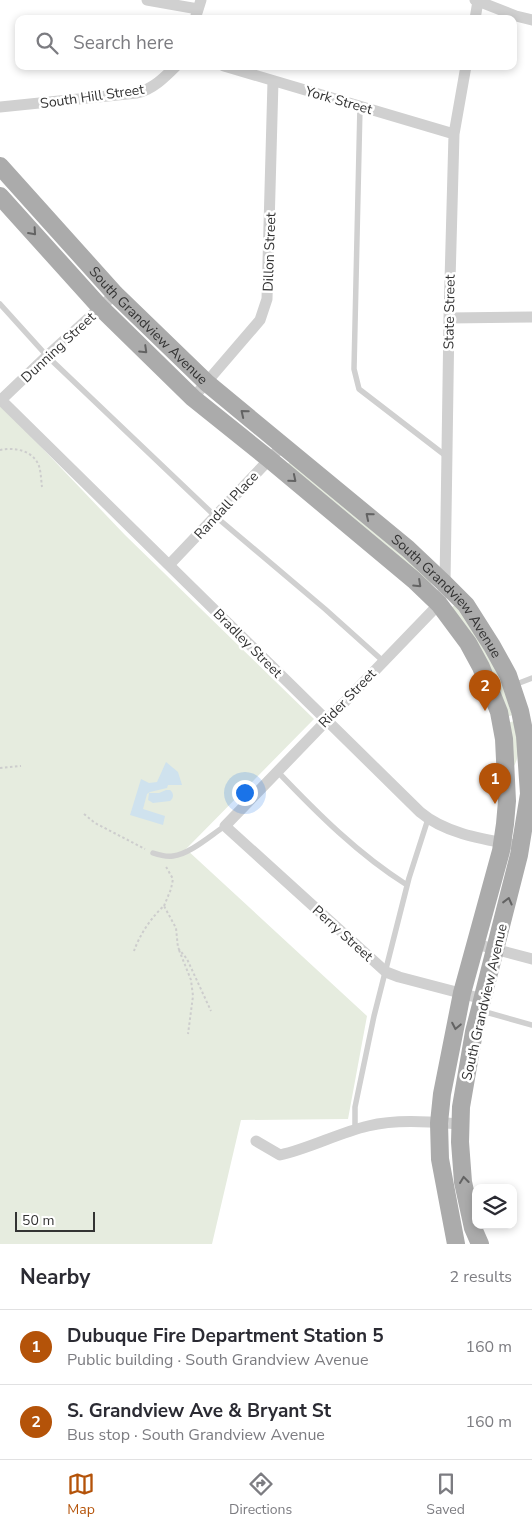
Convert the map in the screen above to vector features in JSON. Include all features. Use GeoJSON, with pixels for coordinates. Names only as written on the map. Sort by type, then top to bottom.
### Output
{"type":"FeatureCollection","features":[{"type":"Feature","properties":{"kind":"main road","name":"South Grandview Avenue"},"geometry":{"type":"LineString","coordinates":[[0,166],[115,294],[207,383],[408,549],[466,605],[508,675],[522,718],[529,769],[529,794],[521,846],[474,1032],[461,1107],[460,1142],[464,1182],[473,1228],[479,1242]]}},
{"type":"Feature","properties":{"kind":"main road","name":"South Grandview Avenue"},"geometry":{"type":"LineString","coordinates":[[0,196],[100,307],[194,398],[414,580],[438,604],[468,643],[481,667],[499,712],[507,770],[507,801],[502,843],[462,994],[442,1094],[439,1123],[440,1159],[456,1244]]}},
{"type":"Feature","properties":{"kind":"street"},"geometry":{"type":"LineString","coordinates":[[147,0],[198,9]]}},
{"type":"Feature","properties":{"kind":"street"},"geometry":{"type":"LineString","coordinates":[[475,15],[477,1],[513,15]]}},
{"type":"Feature","properties":{"kind":"street"},"geometry":{"type":"LineString","coordinates":[[517,16],[532,20]]}},
{"type":"Feature","properties":{"kind":"street","name":"South Hill Street"},"geometry":{"type":"LineString","coordinates":[[0,107],[137,93],[145,91],[160,82],[172,70]]}},
{"type":"Feature","properties":{"kind":"street","name":"York Street"},"geometry":{"type":"LineString","coordinates":[[237,70],[454,134]]}},
{"type":"Feature","properties":{"kind":"street","name":"State Street"},"geometry":{"type":"LineString","coordinates":[[445,560],[454,134],[465,70]]}},
{"type":"Feature","properties":{"kind":"street","name":"Dillon Street"},"geometry":{"type":"LineString","coordinates":[[194,398],[260,320],[267,299],[273,81]]}},
{"type":"Feature","properties":{"kind":"street","name":"Dunning Street"},"geometry":{"type":"LineString","coordinates":[[0,399],[115,294]]}},
{"type":"Feature","properties":{"kind":"street"},"geometry":{"type":"LineString","coordinates":[[449,318],[532,317]]}},
{"type":"Feature","properties":{"kind":"street","name":"Bradley Street"},"geometry":{"type":"LineString","coordinates":[[0,399],[428,819],[443,827],[502,843],[521,846]]}},
{"type":"Feature","properties":{"kind":"street","name":"Randall Place"},"geometry":{"type":"LineString","coordinates":[[169,565],[283,445]]}},
{"type":"Feature","properties":{"kind":"street","name":"Rider Street"},"geometry":{"type":"LineString","coordinates":[[225,826],[438,604],[445,584],[445,560]]}},
{"type":"Feature","properties":{"kind":"street","name":"Perry Street"},"geometry":{"type":"LineString","coordinates":[[225,826],[386,972],[462,994],[481,1005]]}},
{"type":"Feature","properties":{"kind":"street"},"geometry":{"type":"LineString","coordinates":[[476,944],[532,959]]}},
{"type":"Feature","properties":{"kind":"street"},"geometry":{"type":"LineString","coordinates":[[256,1142],[280,1155],[298,1151],[368,1126],[405,1122],[460,1124]]}},
{"type":"Feature","properties":{"kind":"street"},"geometry":{"type":"LineString","coordinates":[[460,1244],[479,1242]]}},
{"type":"Feature","properties":{"kind":"lane"},"geometry":{"type":"LineString","coordinates":[[360,106],[354,369],[359,389],[446,456]]}},
{"type":"Feature","properties":{"kind":"lane"},"geometry":{"type":"LineString","coordinates":[[0,304],[47,356],[215,516],[383,661]]}},
{"type":"Feature","properties":{"kind":"lane"},"geometry":{"type":"LineString","coordinates":[[512,686],[532,678]]}},
{"type":"Feature","properties":{"kind":"lane"},"geometry":{"type":"LineString","coordinates":[[278,771],[318,814],[379,867],[407,885]]}},
{"type":"Feature","properties":{"kind":"lane"},"geometry":{"type":"LineString","coordinates":[[355,1130],[356,1107],[374,1016],[407,885],[428,819]]}},
{"type":"Feature","properties":{"kind":"lane"},"geometry":{"type":"LineString","coordinates":[[153,853],[171,856],[187,852],[225,826]]}},
{"type":"Feature","properties":{"kind":"lane"},"geometry":{"type":"LineString","coordinates":[[481,1005],[532,1025]]}},
{"type":"Feature","properties":{"kind":"path"},"geometry":{"type":"LineString","coordinates":[[0,450],[18,449],[34,458],[39,466],[42,487]]}},
{"type":"Feature","properties":{"kind":"path"},"geometry":{"type":"LineString","coordinates":[[0,768],[21,766]]}},
{"type":"Feature","properties":{"kind":"path"},"geometry":{"type":"LineString","coordinates":[[84,814],[95,823],[153,853],[168,867],[173,879],[164,906],[158,911],[147,927],[136,944],[134,952]]}},
{"type":"Feature","properties":{"kind":"path"},"geometry":{"type":"LineString","coordinates":[[164,906],[176,928],[178,948],[191,980],[193,996],[188,1034]]}},
{"type":"Feature","properties":{"kind":"path"},"geometry":{"type":"LineString","coordinates":[[178,948],[186,959],[211,1011]]}},
{"type":"Feature","properties":{"kind":"shaded area"},"geometry":{"type":"Polygon","coordinates":[[[2,406],[125,535],[314,719],[186,849],[367,1016],[348,1119],[241,1120],[212,1244],[0,1244],[0,407],[2,406]]]}},
{"type":"Feature","properties":{"kind":"shaded area"},"geometry":{"type":"Polygon","coordinates":[[[290,461],[433,581],[431,584],[288,464],[290,461]]]}},
{"type":"Feature","properties":{"kind":"shaded area"},"geometry":{"type":"Polygon","coordinates":[[[458,606],[500,676],[512,715],[505,718],[452,607],[458,606]]]}},
{"type":"Feature","properties":{"kind":"shaded area"},"geometry":{"type":"Polygon","coordinates":[[[514,721],[518,755],[514,766],[507,723],[514,721]]]}},
{"type":"Feature","properties":{"kind":"water"},"geometry":{"type":"Polygon","coordinates":[[[166,762],[178,772],[182,785],[168,785],[167,788],[150,792],[147,794],[143,809],[165,816],[163,825],[130,815],[141,779],[149,783],[157,782],[166,762]]]}},
{"type":"Feature","properties":{"kind":"water"},"geometry":{"type":"Polygon","coordinates":[[[170,790],[173,794],[170,801],[153,803],[148,800],[149,793],[159,793],[170,790]]]}},
{"type":"Feature","properties":{"kind":"place","name":"S. Grandview Ave & Bryant St"},"geometry":{"type":"Point","coordinates":[485,711]}},
{"type":"Feature","properties":{"kind":"place","name":"Dubuque Fire Department Station 5"},"geometry":{"type":"Point","coordinates":[495,804]}}]}
